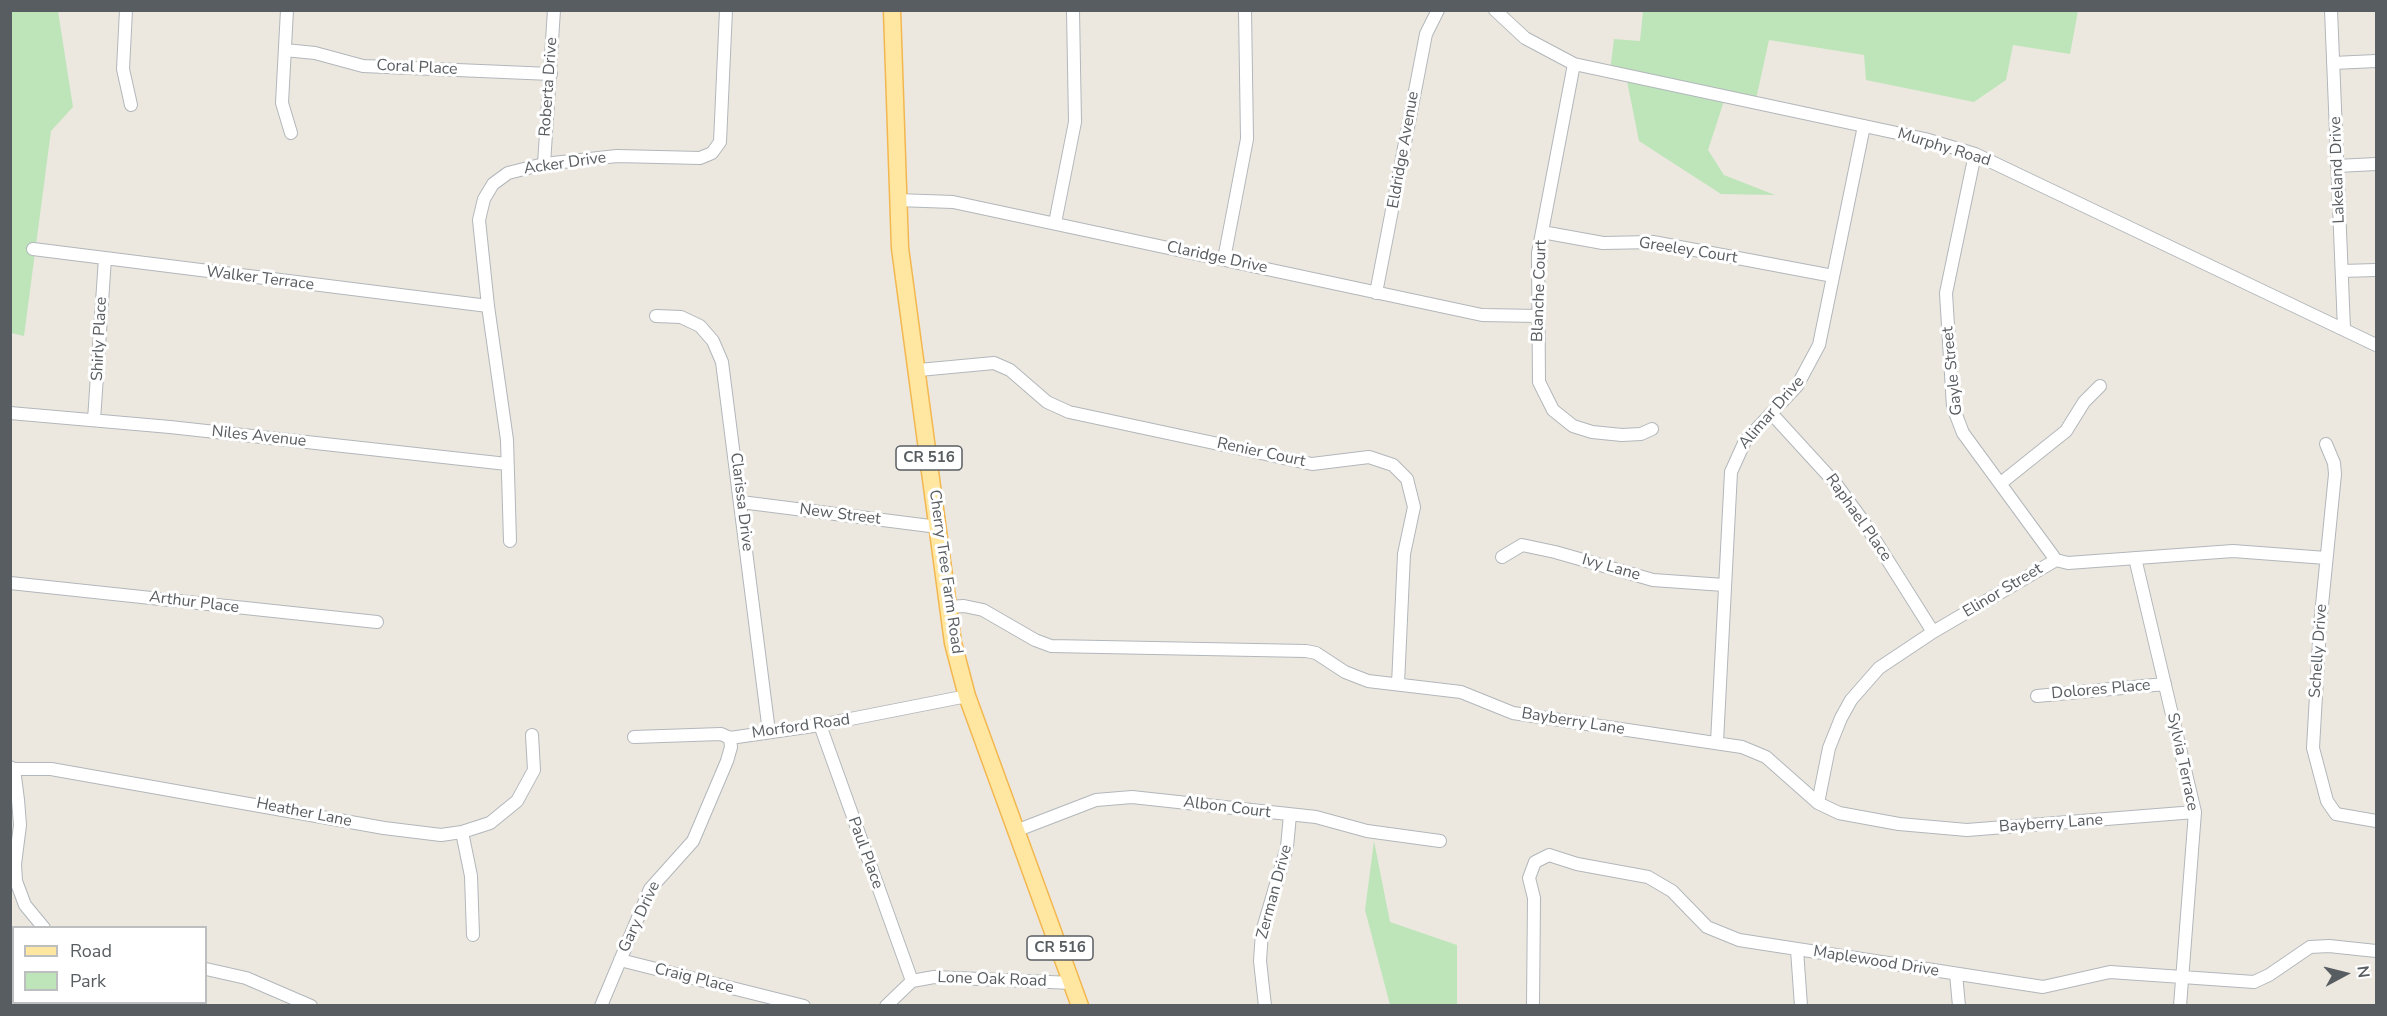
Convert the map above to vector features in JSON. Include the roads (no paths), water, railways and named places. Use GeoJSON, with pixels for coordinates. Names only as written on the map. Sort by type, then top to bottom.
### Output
{"type":"FeatureCollection","features":[{"type":"Feature","properties":{"kind":"main road","name":"Cherry Tree Farm Road"},"geometry":{"type":"LineString","coordinates":[[892,10],[900,248],[919,370],[948,607],[958,664],[967,696],[1018,830],[1080,1005]]}},
{"type":"Feature","properties":{"kind":"street"},"geometry":{"type":"LineString","coordinates":[[126,10],[123,69],[131,105]]}},
{"type":"Feature","properties":{"kind":"street"},"geometry":{"type":"LineString","coordinates":[[286,10],[282,104],[291,133]]}},
{"type":"Feature","properties":{"kind":"street","name":"Roberta Drive"},"geometry":{"type":"LineString","coordinates":[[544,164],[554,10]]}},
{"type":"Feature","properties":{"kind":"street","name":"Acker Drive"},"geometry":{"type":"LineString","coordinates":[[510,541],[507,440],[488,306],[479,220],[484,199],[494,184],[508,173],[544,164],[617,156],[700,158],[712,153],[720,142],[726,10]]}},
{"type":"Feature","properties":{"kind":"street"},"geometry":{"type":"LineString","coordinates":[[1054,223],[1075,122],[1073,10]]}},
{"type":"Feature","properties":{"kind":"street"},"geometry":{"type":"LineString","coordinates":[[1224,259],[1247,139],[1245,10]]}},
{"type":"Feature","properties":{"kind":"street","name":"Eldridge Avenue"},"geometry":{"type":"LineString","coordinates":[[1376,293],[1426,34],[1438,10]]}},
{"type":"Feature","properties":{"kind":"street","name":"Murphy Road"},"geometry":{"type":"LineString","coordinates":[[1495,10],[1525,38],[1574,64],[1925,139],[1975,154],[2376,345]]}},
{"type":"Feature","properties":{"kind":"street","name":"Lakeland Drive"},"geometry":{"type":"LineString","coordinates":[[2331,10],[2344,329]]}},
{"type":"Feature","properties":{"kind":"street","name":"Coral Place"},"geometry":{"type":"LineString","coordinates":[[285,50],[315,53],[363,66],[551,74]]}},
{"type":"Feature","properties":{"kind":"street"},"geometry":{"type":"LineString","coordinates":[[2333,63],[2376,61]]}},
{"type":"Feature","properties":{"kind":"street","name":"Blanche Court"},"geometry":{"type":"LineString","coordinates":[[1574,64],[1538,253],[1539,382],[1553,410],[1573,426],[1592,432],[1635,435],[1652,429]]}},
{"type":"Feature","properties":{"kind":"street","name":"Alimar Drive"},"geometry":{"type":"LineString","coordinates":[[1717,742],[1730,481],[1734,461],[1745,441],[1797,386],[1814,359],[1823,332],[1864,126]]}},
{"type":"Feature","properties":{"kind":"street","name":"Gayle Street"},"geometry":{"type":"LineString","coordinates":[[1975,154],[1946,293],[1953,407],[1963,433],[2056,560]]}},
{"type":"Feature","properties":{"kind":"street"},"geometry":{"type":"LineString","coordinates":[[2337,166],[2376,164]]}},
{"type":"Feature","properties":{"kind":"street","name":"Claridge Drive"},"geometry":{"type":"LineString","coordinates":[[897,200],[953,202],[1482,315],[1538,316]]}},
{"type":"Feature","properties":{"kind":"street","name":"Greeley Court"},"geometry":{"type":"LineString","coordinates":[[1542,232],[1603,243],[1653,242],[1833,276]]}},
{"type":"Feature","properties":{"kind":"street","name":"Walker Terrace"},"geometry":{"type":"LineString","coordinates":[[33,249],[488,306]]}},
{"type":"Feature","properties":{"kind":"street","name":"Shirly Place"},"geometry":{"type":"LineString","coordinates":[[94,420],[105,258]]}},
{"type":"Feature","properties":{"kind":"street"},"geometry":{"type":"LineString","coordinates":[[2342,271],[2376,270]]}},
{"type":"Feature","properties":{"kind":"street","name":"Clarissa Drive"},"geometry":{"type":"LineString","coordinates":[[656,316],[681,317],[692,321],[707,333],[718,349],[728,398],[769,732]]}},
{"type":"Feature","properties":{"kind":"street","name":"Renier Court"},"geometry":{"type":"LineString","coordinates":[[919,370],[994,363],[1010,370],[1047,402],[1069,412],[1312,464],[1369,457],[1393,465],[1407,480],[1414,507],[1404,554],[1398,684]]}},
{"type":"Feature","properties":{"kind":"street"},"geometry":{"type":"LineString","coordinates":[[2001,483],[2066,431],[2084,402],[2100,386]]}},
{"type":"Feature","properties":{"kind":"street","name":"Niles Avenue"},"geometry":{"type":"LineString","coordinates":[[10,413],[507,464]]}},
{"type":"Feature","properties":{"kind":"street","name":"Raphael Place"},"geometry":{"type":"LineString","coordinates":[[1771,413],[1836,484],[1863,521],[1933,632]]}},
{"type":"Feature","properties":{"kind":"street","name":"Schelly Drive"},"geometry":{"type":"LineString","coordinates":[[2326,444],[2334,463],[2335,474],[2326,558],[2313,748],[2329,806],[2336,814],[2344,818],[2376,821]]}},
{"type":"Feature","properties":{"kind":"street","name":"New Street"},"geometry":{"type":"LineString","coordinates":[[741,502],[938,527]]}},
{"type":"Feature","properties":{"kind":"street","name":"Ivy Lane"},"geometry":{"type":"LineString","coordinates":[[1502,557],[1522,545],[1653,580],[1724,585]]}},
{"type":"Feature","properties":{"kind":"street","name":"Elinor Street"},"geometry":{"type":"LineString","coordinates":[[1818,803],[1832,737],[1851,700],[1880,668],[1933,632],[2056,560],[2068,563],[2233,550],[2326,558]]}},
{"type":"Feature","properties":{"kind":"street","name":"Sylvia Terrace"},"geometry":{"type":"LineString","coordinates":[[2135,558],[2195,812],[2180,1005]]}},
{"type":"Feature","properties":{"kind":"street","name":"Arthur Place"},"geometry":{"type":"LineString","coordinates":[[10,583],[377,622]]}},
{"type":"Feature","properties":{"kind":"street","name":"Bayberry Lane"},"geometry":{"type":"LineString","coordinates":[[948,607],[964,606],[983,610],[1035,640],[1051,646],[1306,651],[1316,653],[1352,675],[1368,681],[1461,692],[1513,713],[1717,742],[1766,757],[1818,803],[1839,813],[1954,831],[2195,812]]}},
{"type":"Feature","properties":{"kind":"street","name":"Dolores Place"},"geometry":{"type":"LineString","coordinates":[[2037,696],[2165,684]]}},
{"type":"Feature","properties":{"kind":"street","name":"Morford Road"},"geometry":{"type":"LineString","coordinates":[[634,738],[721,734],[730,738],[820,725],[967,696]]}},
{"type":"Feature","properties":{"kind":"street","name":"Paul Place"},"geometry":{"type":"LineString","coordinates":[[820,725],[912,981]]}},
{"type":"Feature","properties":{"kind":"street","name":"Heather Lane"},"geometry":{"type":"LineString","coordinates":[[12,768],[51,769],[417,834],[462,832],[490,823],[503,814],[525,790],[535,760],[532,735]]}},
{"type":"Feature","properties":{"kind":"street","name":"Gary Drive"},"geometry":{"type":"LineString","coordinates":[[601,1005],[654,881],[693,841],[727,761],[730,738]]}},
{"type":"Feature","properties":{"kind":"street"},"geometry":{"type":"LineString","coordinates":[[12,768],[20,825],[15,864],[16,881],[25,904],[43,926]]}},
{"type":"Feature","properties":{"kind":"street","name":"Albon Court"},"geometry":{"type":"LineString","coordinates":[[1018,830],[1096,800],[1114,797],[1147,798],[1323,818],[1383,834],[1440,841]]}},
{"type":"Feature","properties":{"kind":"street","name":"Zerman Drive"},"geometry":{"type":"LineString","coordinates":[[1264,1005],[1260,961],[1262,932],[1287,847],[1290,815]]}},
{"type":"Feature","properties":{"kind":"street"},"geometry":{"type":"LineString","coordinates":[[462,832],[471,876],[473,935]]}},
{"type":"Feature","properties":{"kind":"street","name":"Maplewood Drive"},"geometry":{"type":"LineString","coordinates":[[1533,1005],[1534,898],[1529,878],[1535,862],[1549,855],[1577,864],[1648,877],[1672,891],[1700,921],[1716,933],[1739,940],[2050,987],[2110,972],[2254,981],[2270,975],[2310,947],[2329,946],[2376,951]]}},
{"type":"Feature","properties":{"kind":"street"},"geometry":{"type":"LineString","coordinates":[[1797,950],[1801,1005]]}},
{"type":"Feature","properties":{"kind":"street","name":"Craig Place"},"geometry":{"type":"LineString","coordinates":[[620,960],[804,1005]]}},
{"type":"Feature","properties":{"kind":"street"},"geometry":{"type":"LineString","coordinates":[[207,969],[246,978],[311,1005]]}},
{"type":"Feature","properties":{"kind":"street"},"geometry":{"type":"LineString","coordinates":[[1956,974],[1959,1005]]}},
{"type":"Feature","properties":{"kind":"street","name":"Lone Oak Road"},"geometry":{"type":"LineString","coordinates":[[912,981],[944,976],[1072,983]]}},
{"type":"Feature","properties":{"kind":"street"},"geometry":{"type":"LineString","coordinates":[[886,1005],[912,981]]}}]}
